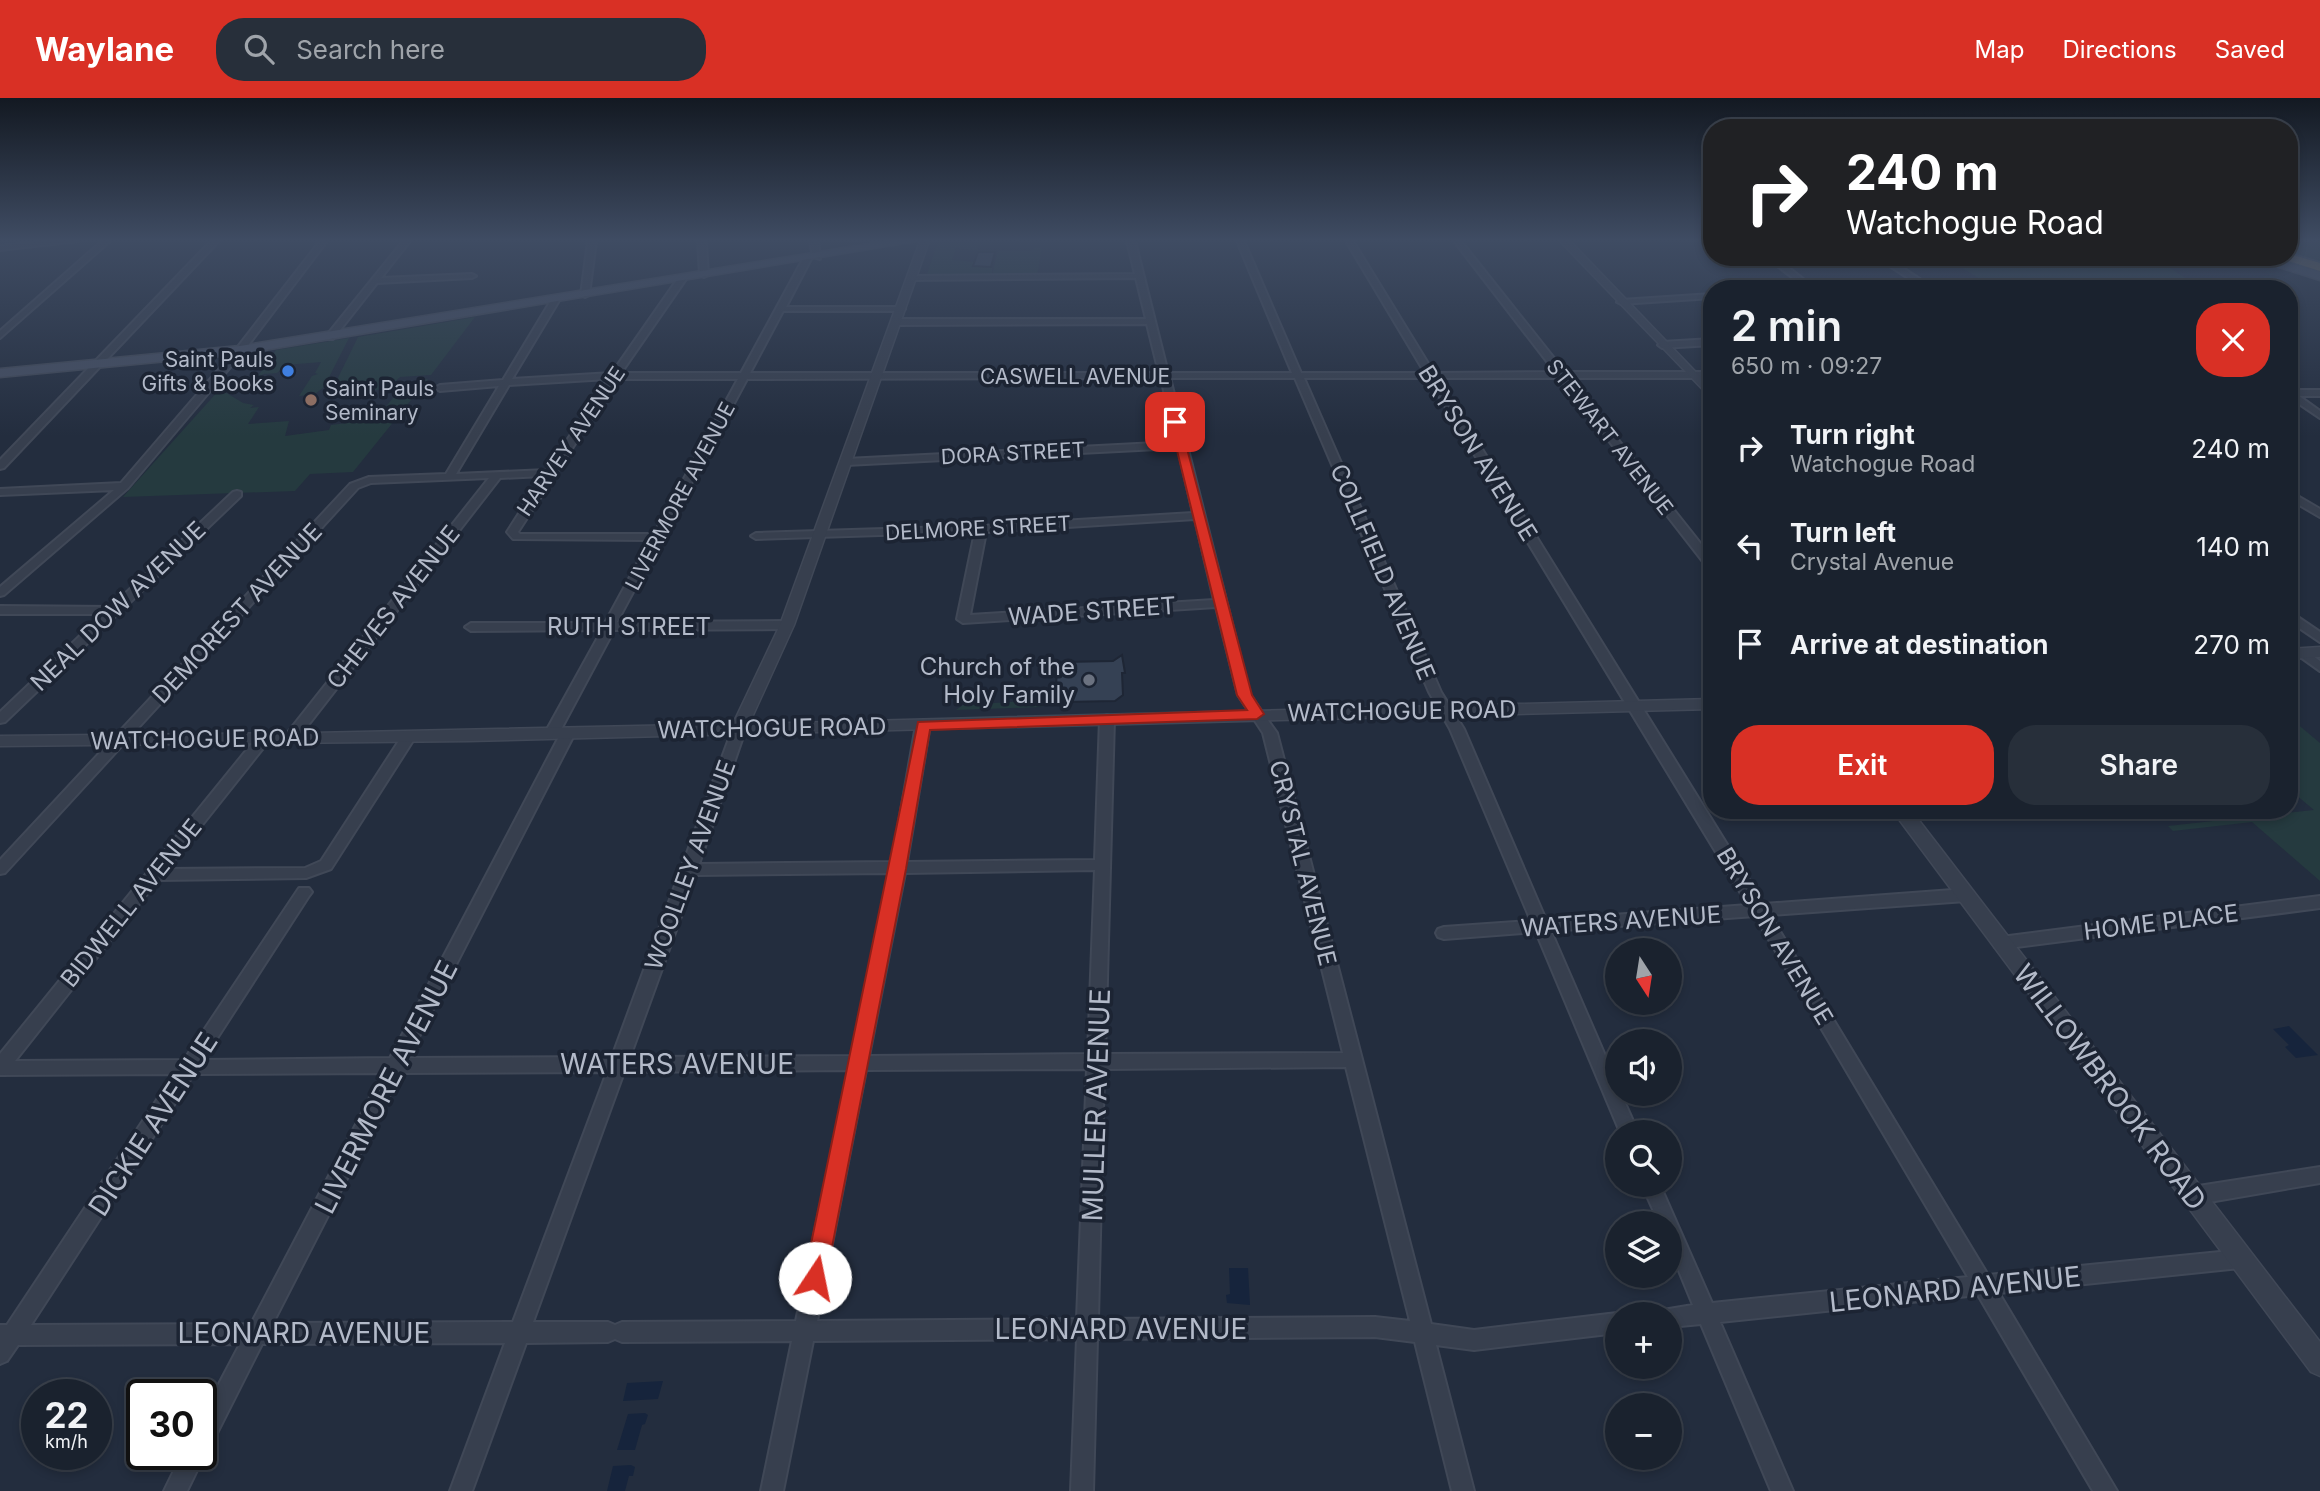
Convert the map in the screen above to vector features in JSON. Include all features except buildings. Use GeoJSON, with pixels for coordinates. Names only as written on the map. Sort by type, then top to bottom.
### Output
{"type":"FeatureCollection","features":[{"type":"Feature","properties":{"kind":"main road"},"geometry":{"type":"LineString","coordinates":[[0,373],[240,350],[514,306]]}},
{"type":"Feature","properties":{"kind":"street"},"geometry":{"type":"LineString","coordinates":[[0,335],[33,306]]}},
{"type":"Feature","properties":{"kind":"street"},"geometry":{"type":"LineString","coordinates":[[0,466],[154,306]]}},
{"type":"Feature","properties":{"kind":"street"},"geometry":{"type":"LineString","coordinates":[[0,593],[124,486],[274,306]]}},
{"type":"Feature","properties":{"kind":"street"},"geometry":{"type":"LineString","coordinates":[[330,337],[354,306]]}},
{"type":"Feature","properties":{"kind":"street"},"geometry":{"type":"LineString","coordinates":[[449,477],[552,306]]}},
{"type":"Feature","properties":{"kind":"street","name":"HARVEY AVENUE"},"geometry":{"type":"LineString","coordinates":[[657,537],[513,535],[512,529],[663,306]]}},
{"type":"Feature","properties":{"kind":"street","name":"LIVERMORE AVENUE"},"geometry":{"type":"LineString","coordinates":[[217,1410],[397,1066],[610,626],[782,306]]}},
{"type":"Feature","properties":{"kind":"street","name":"WOOLLEY AVENUE"},"geometry":{"type":"LineString","coordinates":[[461,1491],[690,870],[739,729],[787,625],[902,306]]}},
{"type":"Feature","properties":{"kind":"street","name":"CRYSTAL AVENUE"},"geometry":{"type":"LineString","coordinates":[[1146,306],[1244,695],[1270,733],[1463,1491]]}},
{"type":"Feature","properties":{"kind":"street","name":"COLLFIELD AVENUE"},"geometry":{"type":"LineString","coordinates":[[1267,306],[1435,692],[1457,729],[1624,1120]]}},
{"type":"Feature","properties":{"kind":"street","name":"BRYSON AVENUE"},"geometry":{"type":"LineString","coordinates":[[1388,306],[1703,819]]}},
{"type":"Feature","properties":{"kind":"street","name":"STEWART AVENUE"},"geometry":{"type":"LineString","coordinates":[[1507,306],[1703,555]]}},
{"type":"Feature","properties":{"kind":"street"},"geometry":{"type":"LineString","coordinates":[[1625,306],[1703,387]]}},
{"type":"Feature","properties":{"kind":"street"},"geometry":{"type":"LineString","coordinates":[[780,309],[899,315],[1150,321]]}},
{"type":"Feature","properties":{"kind":"street"},"geometry":{"type":"LineString","coordinates":[[1662,345],[1703,343]]}},
{"type":"Feature","properties":{"kind":"street","name":"CASWELL AVENUE"},"geometry":{"type":"LineString","coordinates":[[440,388],[614,376],[1703,375]]}},
{"type":"Feature","properties":{"kind":"street"},"geometry":{"type":"LineString","coordinates":[[2298,393],[2320,393]]}},
{"type":"Feature","properties":{"kind":"street"},"geometry":{"type":"LineString","coordinates":[[2298,399],[2320,415]]}},
{"type":"Feature","properties":{"kind":"street","name":"DORA STREET"},"geometry":{"type":"LineString","coordinates":[[846,462],[1181,445]]}},
{"type":"Feature","properties":{"kind":"street"},"geometry":{"type":"LineString","coordinates":[[449,477],[548,474]]}},
{"type":"Feature","properties":{"kind":"street","name":"CHEVES AVENUE"},"geometry":{"type":"LineString","coordinates":[[290,739],[496,476]]}},
{"type":"Feature","properties":{"kind":"street","name":"DEMOREST AVENUE"},"geometry":{"type":"LineString","coordinates":[[0,869],[360,482],[449,477]]}},
{"type":"Feature","properties":{"kind":"street"},"geometry":{"type":"LineString","coordinates":[[0,492],[124,486]]}},
{"type":"Feature","properties":{"kind":"street","name":"NEAL DOW AVENUE"},"geometry":{"type":"LineString","coordinates":[[0,719],[237,494]]}},
{"type":"Feature","properties":{"kind":"street"},"geometry":{"type":"LineString","coordinates":[[2298,500],[2320,514]]}},
{"type":"Feature","properties":{"kind":"street","name":"DELMORE STREET"},"geometry":{"type":"LineString","coordinates":[[756,536],[981,529],[1199,516]]}},
{"type":"Feature","properties":{"kind":"street","name":"WADE STREET"},"geometry":{"type":"LineString","coordinates":[[981,529],[963,619],[1221,603]]}},
{"type":"Feature","properties":{"kind":"street"},"geometry":{"type":"LineString","coordinates":[[0,610],[114,611]]}},
{"type":"Feature","properties":{"kind":"street"},"geometry":{"type":"LineString","coordinates":[[2298,622],[2320,638]]}},
{"type":"Feature","properties":{"kind":"street","name":"RUTH STREET"},"geometry":{"type":"LineString","coordinates":[[471,627],[787,625]]}},
{"type":"Feature","properties":{"kind":"street"},"geometry":{"type":"LineString","coordinates":[[2298,654],[2320,652]]}},
{"type":"Feature","properties":{"kind":"street"},"geometry":{"type":"LineString","coordinates":[[2298,655],[2320,667]]}},
{"type":"Feature","properties":{"kind":"street","name":"WATCHOGUE ROAD"},"geometry":{"type":"LineString","coordinates":[[0,741],[290,739],[1703,704]]}},
{"type":"Feature","properties":{"kind":"street","name":"MULLER AVENUE"},"geometry":{"type":"LineString","coordinates":[[1082,1491],[1098,1063],[1107,719]]}},
{"type":"Feature","properties":{"kind":"street"},"geometry":{"type":"LineString","coordinates":[[772,1491],[898,869],[923,725]]}},
{"type":"Feature","properties":{"kind":"street"},"geometry":{"type":"LineString","coordinates":[[153,874],[306,873],[319,870],[326,865],[409,736]]}},
{"type":"Feature","properties":{"kind":"street","name":"BIDWELL AVENUE"},"geometry":{"type":"LineString","coordinates":[[0,1067],[263,739]]}},
{"type":"Feature","properties":{"kind":"street","name":"BRYSON AVENUE"},"geometry":{"type":"LineString","coordinates":[[1703,819],[2106,1491]]}},
{"type":"Feature","properties":{"kind":"street","name":"WILLOWBROOK ROAD"},"geometry":{"type":"LineString","coordinates":[[1908,819],[2320,1363]]}},
{"type":"Feature","properties":{"kind":"street"},"geometry":{"type":"LineString","coordinates":[[690,870],[1104,865]]}},
{"type":"Feature","properties":{"kind":"street","name":"DICKIE AVENUE"},"geometry":{"type":"LineString","coordinates":[[0,1354],[6,1335],[191,1066],[304,892]]}},
{"type":"Feature","properties":{"kind":"street","name":"WATERS AVENUE"},"geometry":{"type":"LineString","coordinates":[[1444,933],[1966,895]]}},
{"type":"Feature","properties":{"kind":"street","name":"HOME PLACE"},"geometry":{"type":"LineString","coordinates":[[2001,943],[2320,902]]}},
{"type":"Feature","properties":{"kind":"street","name":"WATERS AVENUE"},"geometry":{"type":"LineString","coordinates":[[0,1067],[1354,1060]]}},
{"type":"Feature","properties":{"kind":"street"},"geometry":{"type":"LineString","coordinates":[[2192,1196],[2320,1175]]}},
{"type":"Feature","properties":{"kind":"street"},"geometry":{"type":"LineString","coordinates":[[1682,1256],[1782,1491]]}},
{"type":"Feature","properties":{"kind":"street","name":"LEONARD AVENUE"},"geometry":{"type":"LineString","coordinates":[[1682,1316],[2240,1259]]}},
{"type":"Feature","properties":{"kind":"street","name":"LEONARD AVENUE"},"geometry":{"type":"LineString","coordinates":[[6,1335],[1375,1327],[1474,1340],[1605,1324]]}},
{"type":"Feature","properties":{"kind":"street"},"geometry":{"type":"LineString","coordinates":[[175,1491],[186,1470]]}},
{"type":"Feature","properties":{"kind":"green space"},"geometry":{"type":"Polygon","coordinates":[[[475,317],[431,375],[400,377],[387,389],[336,393],[332,390],[358,337],[475,317]]]}},
{"type":"Feature","properties":{"kind":"green space"},"geometry":{"type":"Polygon","coordinates":[[[349,338],[324,387],[315,394],[299,396],[312,376],[318,374],[315,373],[321,362],[286,365],[277,373],[256,378],[264,368],[277,366],[265,366],[276,350],[349,338]]]}},
{"type":"Feature","properties":{"kind":"green space"},"geometry":{"type":"Polygon","coordinates":[[[428,379],[353,472],[310,474],[295,491],[123,497],[220,389],[243,403],[254,405],[250,408],[259,407],[248,424],[289,421],[285,436],[329,430],[331,425],[379,419],[393,398],[410,396],[407,395],[420,380],[428,379]]]}},
{"type":"Feature","properties":{"kind":"green space"},"geometry":{"type":"Polygon","coordinates":[[[1049,693],[1056,698],[1041,707],[956,710],[963,705],[1042,700],[1049,693]]]}},
{"type":"Feature","properties":{"kind":"green space"},"geometry":{"type":"Polygon","coordinates":[[[2298,725],[2320,743],[2320,881],[2252,822],[2173,831],[2168,826],[2232,819],[2298,819],[2298,812],[2314,810],[2298,797],[2298,725]]]}},
{"type":"Feature","properties":{"kind":"water"},"geometry":{"type":"Polygon","coordinates":[[[2289,1026],[2318,1055],[2296,1058],[2285,1047],[2289,1045],[2273,1029],[2289,1026]]]}},
{"type":"Feature","properties":{"kind":"water"},"geometry":{"type":"Polygon","coordinates":[[[1229,1268],[1248,1268],[1250,1305],[1227,1303],[1226,1295],[1230,1294],[1229,1268]]]}},
{"type":"Feature","properties":{"kind":"water"},"geometry":{"type":"Polygon","coordinates":[[[663,1381],[658,1399],[623,1401],[627,1383],[663,1381]]]}},
{"type":"Feature","properties":{"kind":"water"},"geometry":{"type":"Polygon","coordinates":[[[628,1414],[648,1415],[642,1425],[635,1450],[617,1450],[628,1414]]]}},
{"type":"Feature","properties":{"kind":"water"},"geometry":{"type":"Polygon","coordinates":[[[613,1466],[635,1467],[633,1476],[629,1476],[625,1491],[607,1491],[613,1466]]]}},
{"type":"Feature","properties":{"kind":"place","name":"Saint Pauls Gifts & Books"},"geometry":{"type":"Point","coordinates":[288,371]}},
{"type":"Feature","properties":{"kind":"place","name":"Saint Pauls Seminary"},"geometry":{"type":"Point","coordinates":[311,400]}},
{"type":"Feature","properties":{"kind":"place","name":"Church of the Holy Family"},"geometry":{"type":"Point","coordinates":[1089,680]}},
{"type":"Feature","properties":{"kind":"route"},"geometry":{"type":"LineString","coordinates":[[815,1278],[898,869],[923,725],[1257,714],[1244,695],[1175,422]]}}]}
